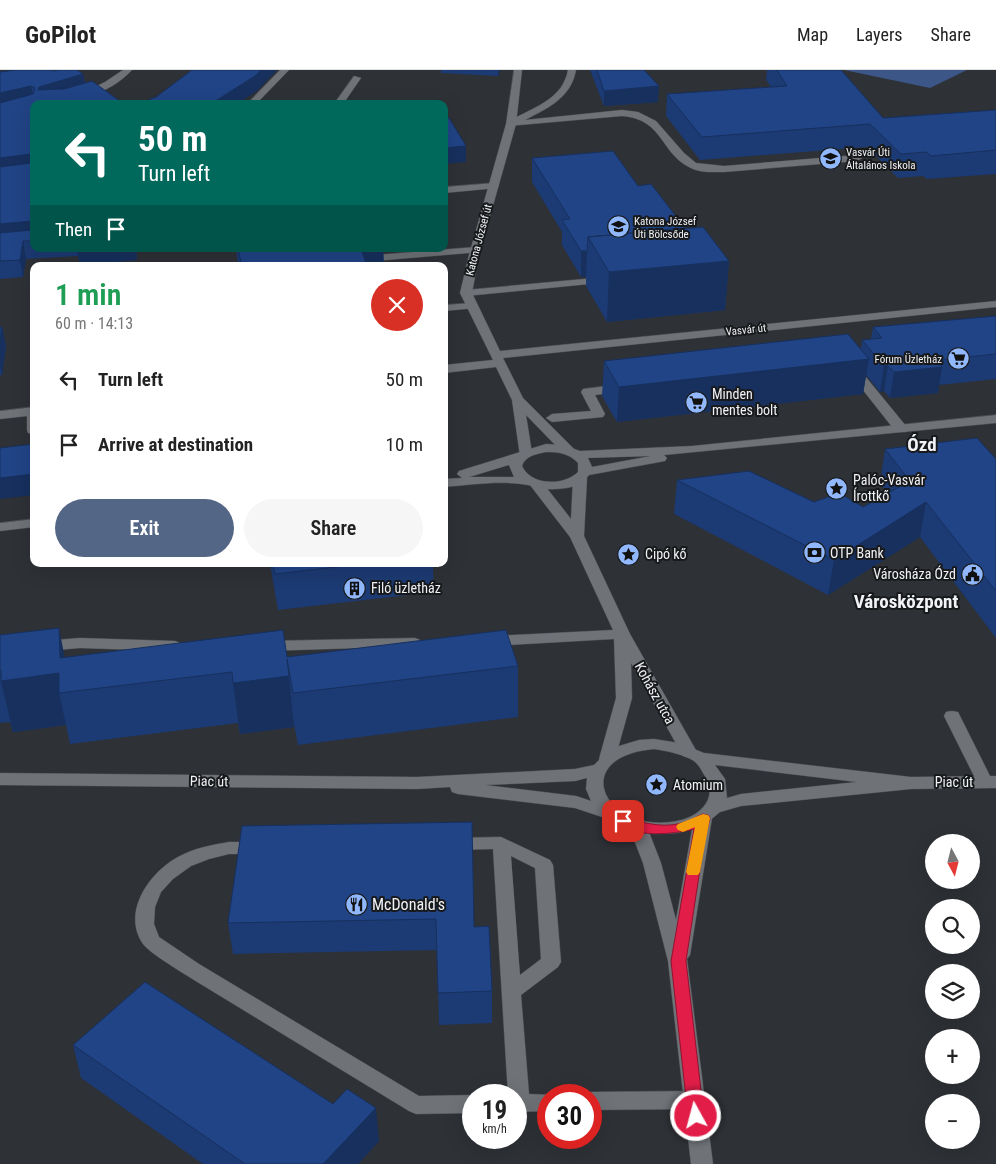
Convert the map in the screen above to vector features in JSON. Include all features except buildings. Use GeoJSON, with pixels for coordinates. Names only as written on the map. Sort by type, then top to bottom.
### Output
{"type":"FeatureCollection","features":[{"type":"Feature","properties":{"kind":"street"},"geometry":{"type":"LineString","coordinates":[[64,100],[91,94],[110,84],[128,70]]}},
{"type":"Feature","properties":{"kind":"street"},"geometry":{"type":"LineString","coordinates":[[255,100],[285,70]]}},
{"type":"Feature","properties":{"kind":"street","name":"Katona József út"},"geometry":{"type":"LineString","coordinates":[[518,70],[511,124],[466,293],[518,400]]}},
{"type":"Feature","properties":{"kind":"street"},"geometry":{"type":"LineString","coordinates":[[511,124],[556,98],[568,88],[572,70]]}},
{"type":"Feature","properties":{"kind":"street"},"geometry":{"type":"LineString","coordinates":[[341,100],[357,78]]}},
{"type":"Feature","properties":{"kind":"street"},"geometry":{"type":"LineString","coordinates":[[511,124],[622,113],[637,114],[653,123],[689,163],[708,169],[856,158]]}},
{"type":"Feature","properties":{"kind":"street"},"geometry":{"type":"LineString","coordinates":[[448,190],[494,186]]}},
{"type":"Feature","properties":{"kind":"street"},"geometry":{"type":"LineString","coordinates":[[350,260],[476,250]]}},
{"type":"Feature","properties":{"kind":"street"},"geometry":{"type":"LineString","coordinates":[[466,293],[617,279]]}},
{"type":"Feature","properties":{"kind":"street","name":"Vasvár út"},"geometry":{"type":"LineString","coordinates":[[448,368],[498,359],[996,304]]}},
{"type":"Feature","properties":{"kind":"street"},"geometry":{"type":"LineString","coordinates":[[448,308],[472,306]]}},
{"type":"Feature","properties":{"kind":"street"},"geometry":{"type":"LineString","coordinates":[[838,364],[847,362],[901,429]]}},
{"type":"Feature","properties":{"kind":"street"},"geometry":{"type":"LineString","coordinates":[[552,418],[599,414],[587,392],[635,386]]}},
{"type":"Feature","properties":{"kind":"street"},"geometry":{"type":"LineString","coordinates":[[518,400],[573,453],[584,460],[586,466],[583,475],[577,530]]}},
{"type":"Feature","properties":{"kind":"street"},"geometry":{"type":"LineString","coordinates":[[518,400],[521,455]]}},
{"type":"Feature","properties":{"kind":"street"},"geometry":{"type":"LineString","coordinates":[[0,415],[30,411]]}},
{"type":"Feature","properties":{"kind":"street"},"geometry":{"type":"LineString","coordinates":[[448,478],[481,470],[546,448],[573,453],[692,450],[996,419]]}},
{"type":"Feature","properties":{"kind":"street"},"geometry":{"type":"LineString","coordinates":[[448,483],[484,480],[561,485],[583,475],[692,450]]}},
{"type":"Feature","properties":{"kind":"street","name":"Kohász utca"},"geometry":{"type":"LineString","coordinates":[[521,455],[514,464],[515,470],[519,476],[532,483],[577,530],[622,634],[695,755]]}},
{"type":"Feature","properties":{"kind":"street"},"geometry":{"type":"LineString","coordinates":[[0,526],[30,523]]}},
{"type":"Feature","properties":{"kind":"street"},"geometry":{"type":"LineString","coordinates":[[472,642],[622,634]]}},
{"type":"Feature","properties":{"kind":"street","name":"Kohász utca"},"geometry":{"type":"LineString","coordinates":[[603,764],[624,698],[622,634]]}},
{"type":"Feature","properties":{"kind":"street"},"geometry":{"type":"LineString","coordinates":[[26,648],[80,643],[190,647]]}},
{"type":"Feature","properties":{"kind":"street"},"geometry":{"type":"LineString","coordinates":[[254,646],[428,643]]}},
{"type":"Feature","properties":{"kind":"street"},"geometry":{"type":"LineString","coordinates":[[952,716],[991,782]]}},
{"type":"Feature","properties":{"kind":"street"},"geometry":{"type":"LineString","coordinates":[[417,783],[575,775],[603,764],[620,751],[636,746],[654,744],[672,746],[695,755],[911,782]]}},
{"type":"Feature","properties":{"kind":"street"},"geometry":{"type":"LineString","coordinates":[[678,961],[698,843],[709,813],[720,795],[719,782],[712,769],[695,755]]}},
{"type":"Feature","properties":{"kind":"street"},"geometry":{"type":"LineString","coordinates":[[603,764],[595,780],[596,791],[601,803],[611,814]]}},
{"type":"Feature","properties":{"kind":"street","name":"Piac út"},"geometry":{"type":"LineString","coordinates":[[0,779],[417,783]]}},
{"type":"Feature","properties":{"kind":"street"},"geometry":{"type":"LineString","coordinates":[[417,783],[576,802],[611,814],[638,827],[656,830],[690,826],[709,813],[742,800],[911,782]]}},
{"type":"Feature","properties":{"kind":"street","name":"Piac út"},"geometry":{"type":"LineString","coordinates":[[911,782],[991,782]]}},
{"type":"Feature","properties":{"kind":"street"},"geometry":{"type":"LineString","coordinates":[[638,827],[652,863],[678,961],[702,1164]]}},
{"type":"Feature","properties":{"kind":"street"},"geometry":{"type":"LineString","coordinates":[[501,843],[517,1084]]}},
{"type":"Feature","properties":{"kind":"street"},"geometry":{"type":"LineString","coordinates":[[431,844],[501,843],[544,865],[552,962],[511,992]]}},
{"type":"Feature","properties":{"kind":"street"},"geometry":{"type":"LineString","coordinates":[[272,848],[229,848],[206,852],[185,861],[167,874],[153,889],[146,907],[145,924],[151,941],[192,969],[416,1106],[462,1104]]}},
{"type":"Feature","properties":{"kind":"street"},"geometry":{"type":"LineString","coordinates":[[602,1101],[694,1100]]}},
{"type":"Feature","properties":{"kind":"shaded area"},"geometry":{"type":"Polygon","coordinates":[[[844,70],[967,70],[930,88],[844,70]]]}},
{"type":"Feature","properties":{"kind":"slow traffic"},"geometry":{"type":"LineString","coordinates":[[683,827],[690,826],[703,818],[693,872]]}},
{"type":"Feature","properties":{"kind":"place","name":"Vasvár Úti Általános Iskola"},"geometry":{"type":"Point","coordinates":[830,158]}},
{"type":"Feature","properties":{"kind":"place","name":"Katona József Úti Bölcsőde"},"geometry":{"type":"Point","coordinates":[618,227]}},
{"type":"Feature","properties":{"kind":"place","name":"Fórum Üzletház"},"geometry":{"type":"Point","coordinates":[958,359]}},
{"type":"Feature","properties":{"kind":"place","name":"Minden mentes bolt"},"geometry":{"type":"Point","coordinates":[696,402]}},
{"type":"Feature","properties":{"kind":"place","name":"Palóc-Vasvár Írottkő"},"geometry":{"type":"Point","coordinates":[837,488]}},
{"type":"Feature","properties":{"kind":"place","name":"OTP Bank"},"geometry":{"type":"Point","coordinates":[814,553]}},
{"type":"Feature","properties":{"kind":"place","name":"Cipó kő"},"geometry":{"type":"Point","coordinates":[629,554]}},
{"type":"Feature","properties":{"kind":"place","name":"Városháza Ózd"},"geometry":{"type":"Point","coordinates":[972,574]}},
{"type":"Feature","properties":{"kind":"place","name":"Filó üzletház"},"geometry":{"type":"Point","coordinates":[355,588]}},
{"type":"Feature","properties":{"kind":"place","name":"Atomium"},"geometry":{"type":"Point","coordinates":[657,785]}},
{"type":"Feature","properties":{"kind":"place","name":"McDonald's"},"geometry":{"type":"Point","coordinates":[356,904]}},
{"type":"Feature","properties":{"kind":"district","name":"Ózd"},"geometry":{"type":"Point","coordinates":[922,444]}},
{"type":"Feature","properties":{"kind":"district","name":"Városközpont"},"geometry":{"type":"Point","coordinates":[906,601]}},
{"type":"Feature","properties":{"kind":"route"},"geometry":{"type":"LineString","coordinates":[[623,821],[638,827],[656,830],[690,826],[703,818],[678,961],[696,1116]]}}]}
